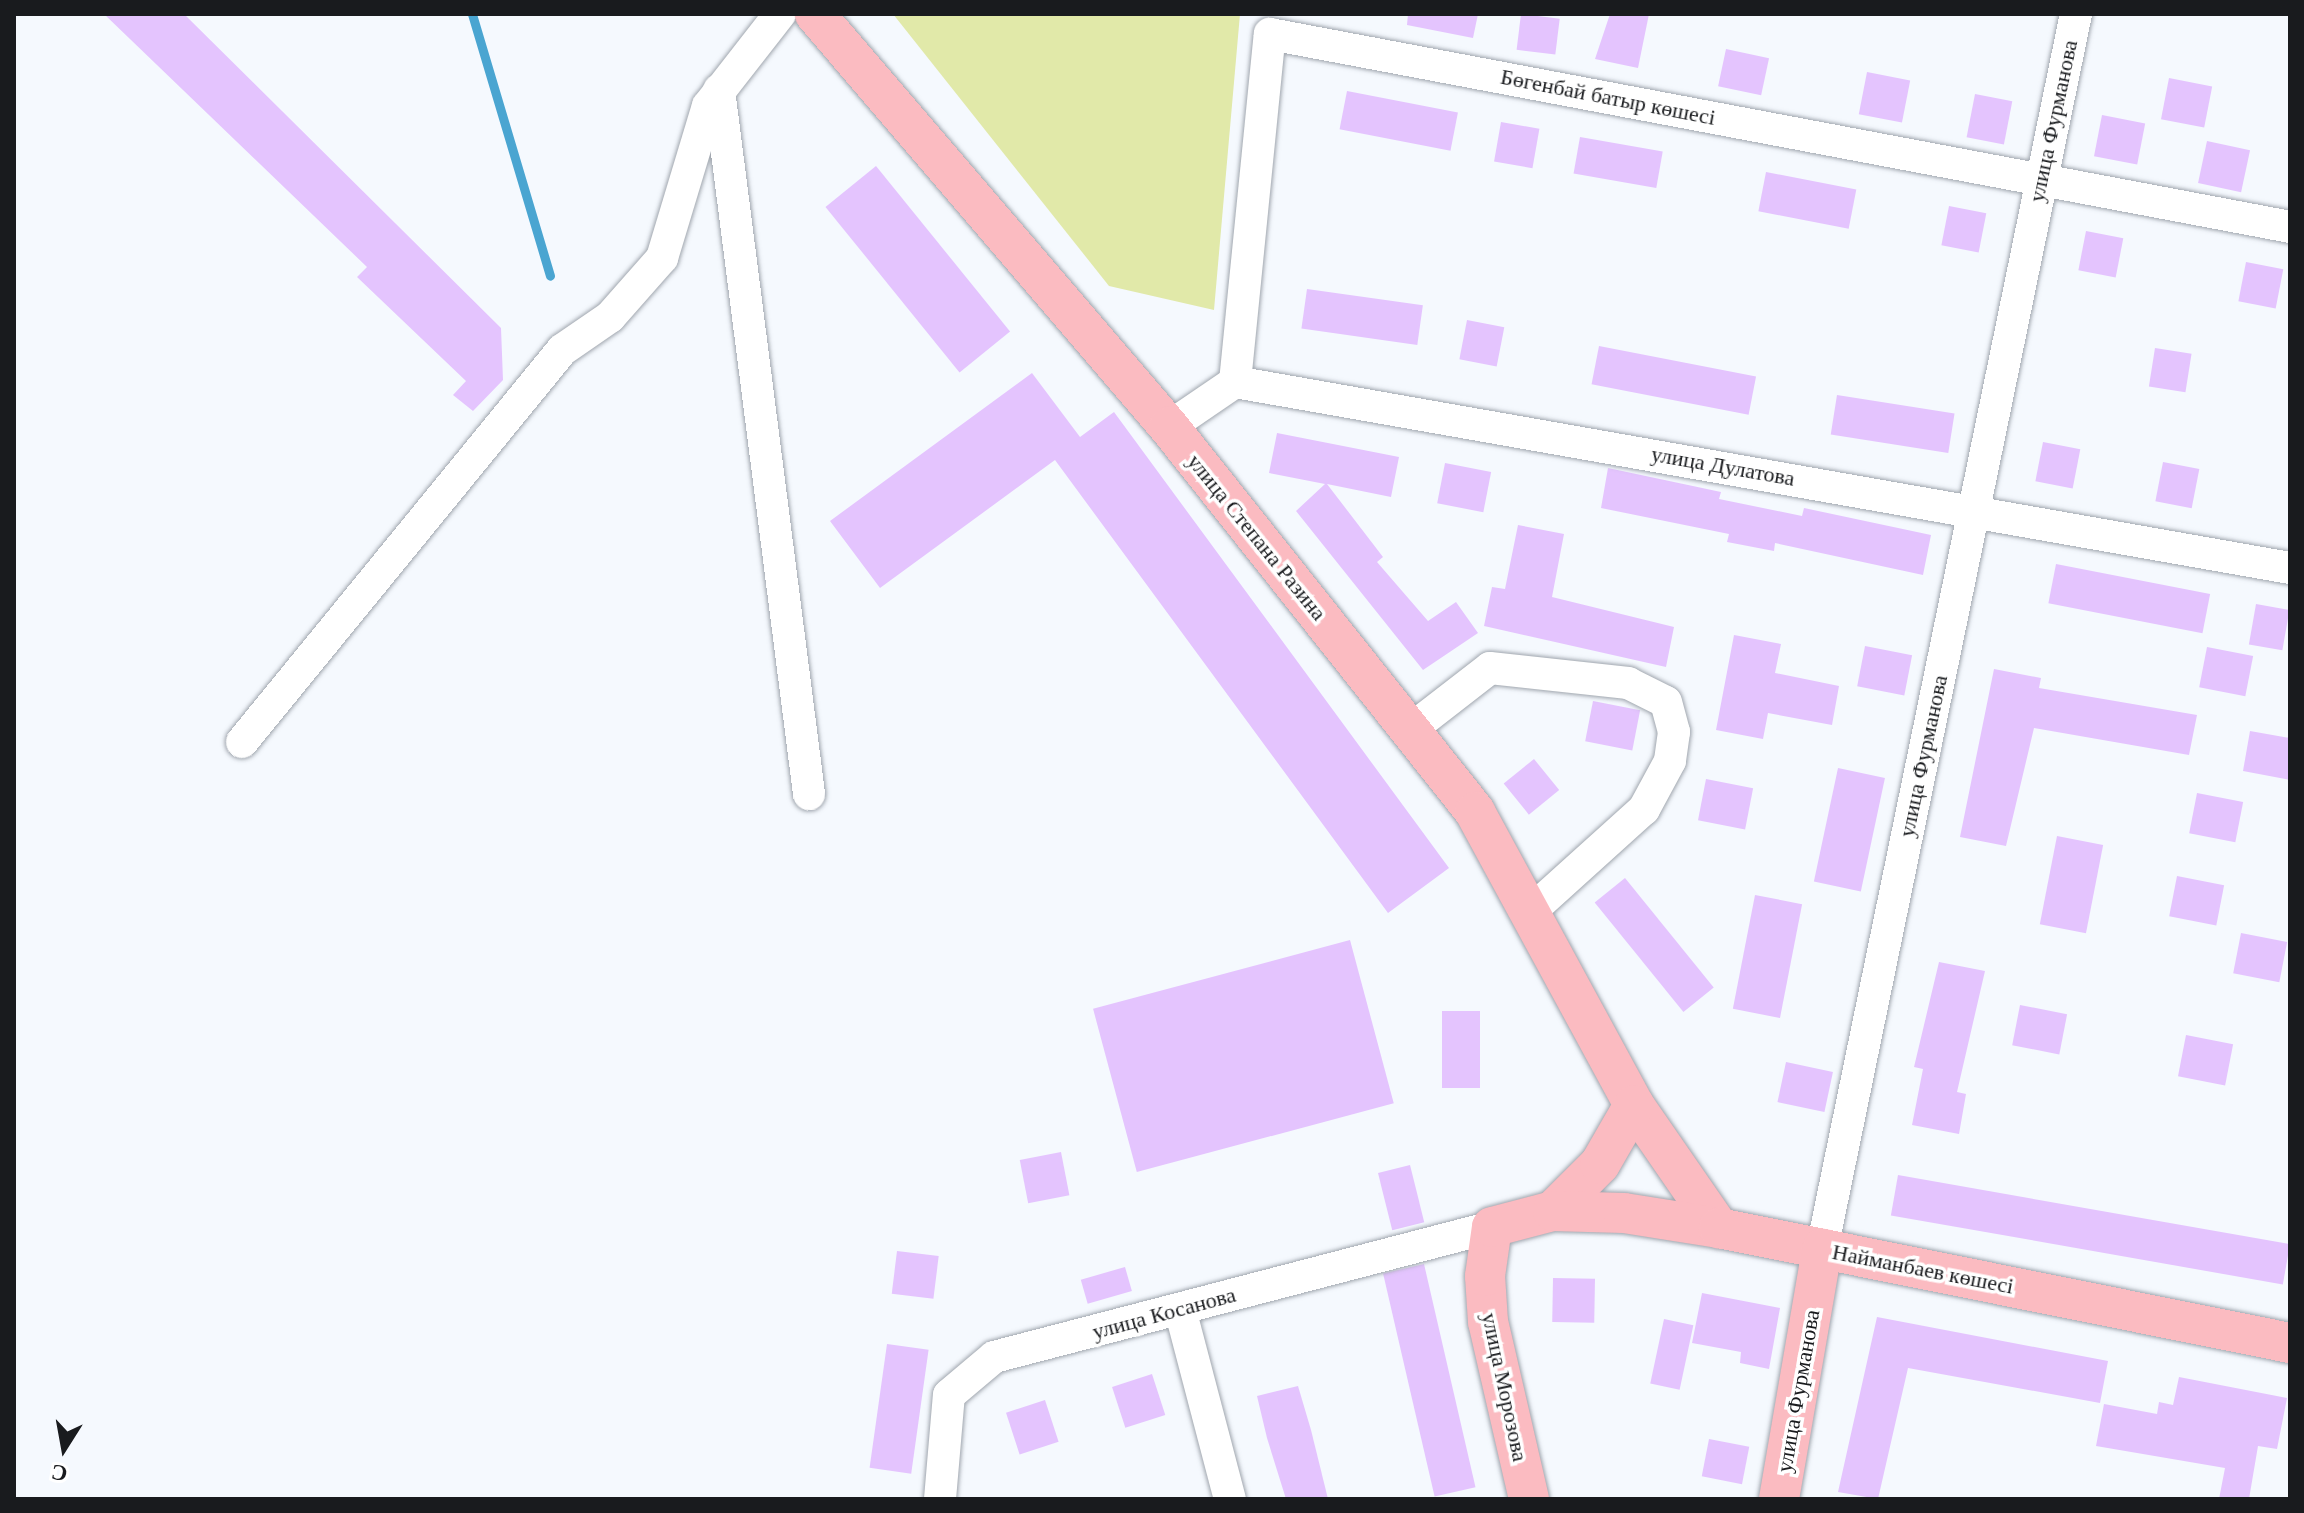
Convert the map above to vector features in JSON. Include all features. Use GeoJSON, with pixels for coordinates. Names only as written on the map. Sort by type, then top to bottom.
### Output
{"type":"FeatureCollection","features":[{"type":"Feature","properties":{"kind":"main road","name":"улица Степана Разина"},"geometry":{"type":"LineString","coordinates":[[815,14],[1169,427],[1475,812],[1634,1105],[1719,1228]]}},
{"type":"Feature","properties":{"kind":"main road"},"geometry":{"type":"LineString","coordinates":[[1492,1227],[1553,1211],[1600,1164],[1634,1105]]}},
{"type":"Feature","properties":{"kind":"main road","name":"Найманбаев көшесі"},"geometry":{"type":"LineString","coordinates":[[1553,1211],[1719,1228],[2290,1343]]}},
{"type":"Feature","properties":{"kind":"main road","name":"улица Морозова"},"geometry":{"type":"LineString","coordinates":[[1492,1227],[1488,1322],[1529,1499]]}},
{"type":"Feature","properties":{"kind":"main road","name":"улица Фурманова"},"geometry":{"type":"LineString","coordinates":[[1779,1499],[1822,1249]]}},
{"type":"Feature","properties":{"kind":"street"},"geometry":{"type":"LineString","coordinates":[[242,742],[562,350],[610,317],[662,258],[719,90],[780,14]]}},
{"type":"Feature","properties":{"kind":"street","name":"улица Фурманова"},"geometry":{"type":"LineString","coordinates":[[1822,1249],[2076,14]]}},
{"type":"Feature","properties":{"kind":"street","name":"Бөгенбай батыр көшесі"},"geometry":{"type":"LineString","coordinates":[[1235,382],[1270,24],[2290,227]]}},
{"type":"Feature","properties":{"kind":"street"},"geometry":{"type":"LineString","coordinates":[[719,90],[809,794]]}},
{"type":"Feature","properties":{"kind":"street"},"geometry":{"type":"LineString","coordinates":[[1169,427],[1235,382]]}},
{"type":"Feature","properties":{"kind":"street","name":"улица Дулатова"},"geometry":{"type":"LineString","coordinates":[[1235,382],[2290,568]]}},
{"type":"Feature","properties":{"kind":"street"},"geometry":{"type":"LineString","coordinates":[[1410,730],[1490,668],[1628,683],[1666,702],[1674,732],[1670,761],[1644,809],[1530,912]]}},
{"type":"Feature","properties":{"kind":"street","name":"улица Косанова"},"geometry":{"type":"LineString","coordinates":[[940,1499],[949,1395],[994,1357],[1492,1227]]}},
{"type":"Feature","properties":{"kind":"street"},"geometry":{"type":"LineString","coordinates":[[1180,1309],[1230,1499]]}},
{"type":"Feature","properties":{"kind":"green space"},"geometry":{"type":"Polygon","coordinates":[[[893,14],[1240,14],[1214,310],[1109,286],[893,14]]]}},
{"type":"Feature","properties":{"kind":"building"},"geometry":{"type":"Polygon","coordinates":[[[104,14],[184,14],[501,328],[503,380],[473,411],[453,395],[466,381],[357,277],[367,267],[104,14]]]}},
{"type":"Feature","properties":{"kind":"building"},"geometry":{"type":"Polygon","coordinates":[[[1408,14],[1478,14],[1473,38],[1407,25],[1408,14]]]}},
{"type":"Feature","properties":{"kind":"building"},"geometry":{"type":"Polygon","coordinates":[[[1521,14],[1560,19],[1555,54],[1517,50],[1521,14]]]}},
{"type":"Feature","properties":{"kind":"building"},"geometry":{"type":"Polygon","coordinates":[[[1610,14],[1649,14],[1638,68],[1595,59],[1610,14]]]}},
{"type":"Feature","properties":{"kind":"building"},"geometry":{"type":"Polygon","coordinates":[[[1726,49],[1769,58],[1761,95],[1718,86],[1726,49]]]}},
{"type":"Feature","properties":{"kind":"building"},"geometry":{"type":"Polygon","coordinates":[[[1867,72],[1910,80],[1902,123],[1859,114],[1867,72]]]}},
{"type":"Feature","properties":{"kind":"building"},"geometry":{"type":"Polygon","coordinates":[[[2169,78],[2212,86],[2204,128],[2161,119],[2169,78]]]}},
{"type":"Feature","properties":{"kind":"building"},"geometry":{"type":"Polygon","coordinates":[[[1347,91],[1458,113],[1450,151],[1340,129],[1347,91]]]}},
{"type":"Feature","properties":{"kind":"building"},"geometry":{"type":"Polygon","coordinates":[[[1975,94],[2012,101],[2004,144],[1967,137],[1975,94]]]}},
{"type":"Feature","properties":{"kind":"building"},"geometry":{"type":"Polygon","coordinates":[[[2102,115],[2145,123],[2137,165],[2094,156],[2102,115]]]}},
{"type":"Feature","properties":{"kind":"building"},"geometry":{"type":"Polygon","coordinates":[[[1501,122],[1539,129],[1532,168],[1494,161],[1501,122]]]}},
{"type":"Feature","properties":{"kind":"building"},"geometry":{"type":"Polygon","coordinates":[[[1580,137],[1663,152],[1656,188],[1574,173],[1580,137]]]}},
{"type":"Feature","properties":{"kind":"building"},"geometry":{"type":"Polygon","coordinates":[[[2207,141],[2250,150],[2241,192],[2198,183],[2207,141]]]}},
{"type":"Feature","properties":{"kind":"building"},"geometry":{"type":"Polygon","coordinates":[[[876,166],[1010,332],[960,372],[825,207],[876,166]]]}},
{"type":"Feature","properties":{"kind":"building"},"geometry":{"type":"Polygon","coordinates":[[[1766,172],[1856,190],[1849,229],[1758,211],[1766,172]]]}},
{"type":"Feature","properties":{"kind":"building"},"geometry":{"type":"Polygon","coordinates":[[[1949,206],[1986,213],[1979,253],[1941,245],[1949,206]]]}},
{"type":"Feature","properties":{"kind":"building"},"geometry":{"type":"Polygon","coordinates":[[[2086,231],[2123,238],[2116,278],[2078,270],[2086,231]]]}},
{"type":"Feature","properties":{"kind":"building"},"geometry":{"type":"Polygon","coordinates":[[[2246,262],[2283,269],[2276,309],[2238,301],[2246,262]]]}},
{"type":"Feature","properties":{"kind":"building"},"geometry":{"type":"Polygon","coordinates":[[[1307,289],[1423,305],[1417,345],[1301,329],[1307,289]]]}},
{"type":"Feature","properties":{"kind":"building"},"geometry":{"type":"Polygon","coordinates":[[[1467,320],[1504,327],[1497,367],[1459,359],[1467,320]]]}},
{"type":"Feature","properties":{"kind":"building"},"geometry":{"type":"Polygon","coordinates":[[[1599,346],[1756,377],[1749,415],[1592,384],[1599,346]]]}},
{"type":"Feature","properties":{"kind":"building"},"geometry":{"type":"Polygon","coordinates":[[[2155,348],[2192,354],[2185,392],[2149,387],[2155,348]]]}},
{"type":"Feature","properties":{"kind":"building"},"geometry":{"type":"Polygon","coordinates":[[[1032,373],[1080,437],[1114,412],[1449,868],[1388,913],[1055,460],[880,588],[830,521],[1032,373]]]}},
{"type":"Feature","properties":{"kind":"building"},"geometry":{"type":"Polygon","coordinates":[[[1837,395],[1955,414],[1948,453],[1831,435],[1837,395]]]}},
{"type":"Feature","properties":{"kind":"building"},"geometry":{"type":"Polygon","coordinates":[[[1277,433],[1399,457],[1391,497],[1327,484],[1383,557],[1377,562],[1428,621],[1456,602],[1478,633],[1423,670],[1296,511],[1325,484],[1269,473],[1277,433]]]}},
{"type":"Feature","properties":{"kind":"building"},"geometry":{"type":"Polygon","coordinates":[[[2043,442],[2080,449],[2073,489],[2035,481],[2043,442]]]}},
{"type":"Feature","properties":{"kind":"building"},"geometry":{"type":"Polygon","coordinates":[[[2163,462],[2199,469],[2192,508],[2155,501],[2163,462]]]}},
{"type":"Feature","properties":{"kind":"building"},"geometry":{"type":"Polygon","coordinates":[[[1445,463],[1491,472],[1483,512],[1437,503],[1445,463]]]}},
{"type":"Feature","properties":{"kind":"building"},"geometry":{"type":"Polygon","coordinates":[[[1608,468],[1721,492],[1719,499],[1802,516],[1804,508],[1931,535],[1923,575],[1775,543],[1774,551],[1727,542],[1729,534],[1601,508],[1608,468]]]}},
{"type":"Feature","properties":{"kind":"building"},"geometry":{"type":"Polygon","coordinates":[[[1518,525],[1564,534],[1552,597],[1674,627],[1666,667],[1484,626],[1492,587],[1505,589],[1518,525]]]}},
{"type":"Feature","properties":{"kind":"building"},"geometry":{"type":"Polygon","coordinates":[[[2056,564],[2210,594],[2202,633],[2048,603],[2056,564]]]}},
{"type":"Feature","properties":{"kind":"building"},"geometry":{"type":"Polygon","coordinates":[[[2256,604],[2289,610],[2282,650],[2249,644],[2256,604]]]}},
{"type":"Feature","properties":{"kind":"building"},"geometry":{"type":"Polygon","coordinates":[[[1734,635],[1781,644],[1775,673],[1839,686],[1832,725],[1768,713],[1763,739],[1716,730],[1734,635]]]}},
{"type":"Feature","properties":{"kind":"building"},"geometry":{"type":"Polygon","coordinates":[[[1865,646],[1912,655],[1904,695],[1857,686],[1865,646]]]}},
{"type":"Feature","properties":{"kind":"building"},"geometry":{"type":"Polygon","coordinates":[[[2207,647],[2253,656],[2245,696],[2199,687],[2207,647]]]}},
{"type":"Feature","properties":{"kind":"building"},"geometry":{"type":"Polygon","coordinates":[[[1994,669],[2041,678],[2039,688],[2197,715],[2189,755],[2034,728],[2006,846],[1960,837],[1994,669]]]}},
{"type":"Feature","properties":{"kind":"building"},"geometry":{"type":"Polygon","coordinates":[[[1593,701],[1640,710],[1632,750],[1585,741],[1593,701]]]}},
{"type":"Feature","properties":{"kind":"building"},"geometry":{"type":"Polygon","coordinates":[[[2250,731],[2290,738],[2290,780],[2243,771],[2250,731]]]}},
{"type":"Feature","properties":{"kind":"building"},"geometry":{"type":"Polygon","coordinates":[[[1534,759],[1559,790],[1529,815],[1504,784],[1534,759]]]}},
{"type":"Feature","properties":{"kind":"building"},"geometry":{"type":"Polygon","coordinates":[[[1838,768],[1885,778],[1861,891],[1814,881],[1838,768]]]}},
{"type":"Feature","properties":{"kind":"building"},"geometry":{"type":"Polygon","coordinates":[[[1706,779],[1753,788],[1745,829],[1698,820],[1706,779]]]}},
{"type":"Feature","properties":{"kind":"building"},"geometry":{"type":"Polygon","coordinates":[[[2197,793],[2243,802],[2235,842],[2189,833],[2197,793]]]}},
{"type":"Feature","properties":{"kind":"building"},"geometry":{"type":"Polygon","coordinates":[[[2057,836],[2103,845],[2086,933],[2040,924],[2057,836]]]}},
{"type":"Feature","properties":{"kind":"building"},"geometry":{"type":"Polygon","coordinates":[[[2177,876],[2224,885],[2216,925],[2169,916],[2177,876]]]}},
{"type":"Feature","properties":{"kind":"building"},"geometry":{"type":"Polygon","coordinates":[[[1625,878],[1714,988],[1683,1012],[1595,903],[1625,878]]]}},
{"type":"Feature","properties":{"kind":"building"},"geometry":{"type":"Polygon","coordinates":[[[1755,895],[1802,904],[1780,1018],[1733,1009],[1755,895]]]}},
{"type":"Feature","properties":{"kind":"building"},"geometry":{"type":"Polygon","coordinates":[[[2241,933],[2287,942],[2279,982],[2233,973],[2241,933]]]}},
{"type":"Feature","properties":{"kind":"building"},"geometry":{"type":"Polygon","coordinates":[[[1350,940],[1394,1103],[1137,1172],[1093,1009],[1350,940]]]}},
{"type":"Feature","properties":{"kind":"building"},"geometry":{"type":"Polygon","coordinates":[[[1939,962],[1985,971],[1957,1092],[1966,1094],[1959,1134],[1912,1125],[1923,1069],[1914,1067],[1939,962]]]}},
{"type":"Feature","properties":{"kind":"building"},"geometry":{"type":"Polygon","coordinates":[[[2020,1005],[2067,1014],[2059,1054],[2012,1045],[2020,1005]]]}},
{"type":"Feature","properties":{"kind":"building"},"geometry":{"type":"Polygon","coordinates":[[[1442,1011],[1480,1011],[1480,1088],[1442,1088],[1442,1011]]]}},
{"type":"Feature","properties":{"kind":"building"},"geometry":{"type":"Polygon","coordinates":[[[2186,1035],[2233,1044],[2225,1085],[2178,1076],[2186,1035]]]}},
{"type":"Feature","properties":{"kind":"building"},"geometry":{"type":"Polygon","coordinates":[[[1786,1062],[1833,1072],[1824,1112],[1777,1102],[1786,1062]]]}},
{"type":"Feature","properties":{"kind":"building"},"geometry":{"type":"Polygon","coordinates":[[[1061,1152],[1069,1195],[1028,1203],[1020,1160],[1061,1152]]]}},
{"type":"Feature","properties":{"kind":"building"},"geometry":{"type":"Polygon","coordinates":[[[1410,1165],[1424,1222],[1392,1230],[1378,1173],[1410,1165]]]}},
{"type":"Feature","properties":{"kind":"building"},"geometry":{"type":"Polygon","coordinates":[[[1898,1175],[2290,1244],[2283,1284],[1891,1215],[1898,1175]]]}},
{"type":"Feature","properties":{"kind":"building"},"geometry":{"type":"Polygon","coordinates":[[[897,1251],[939,1256],[933,1299],[892,1294],[897,1251]]]}},
{"type":"Feature","properties":{"kind":"building"},"geometry":{"type":"Polygon","coordinates":[[[1424,1264],[1476,1487],[1435,1497],[1383,1273],[1424,1264]]]}},
{"type":"Feature","properties":{"kind":"building"},"geometry":{"type":"Polygon","coordinates":[[[1125,1267],[1132,1291],[1088,1304],[1081,1280],[1125,1267]]]}},
{"type":"Feature","properties":{"kind":"building"},"geometry":{"type":"Polygon","coordinates":[[[1553,1278],[1595,1279],[1594,1323],[1552,1322],[1553,1278]]]}},
{"type":"Feature","properties":{"kind":"building"},"geometry":{"type":"Polygon","coordinates":[[[1702,1293],[1780,1308],[1769,1369],[1740,1363],[1741,1352],[1692,1343],[1702,1293]]]}},
{"type":"Feature","properties":{"kind":"building"},"geometry":{"type":"Polygon","coordinates":[[[1877,1317],[2108,1361],[2100,1403],[1908,1368],[1878,1499],[1838,1492],[1877,1317]]]}},
{"type":"Feature","properties":{"kind":"building"},"geometry":{"type":"Polygon","coordinates":[[[1664,1319],[1693,1325],[1680,1390],[1650,1384],[1664,1319]]]}},
{"type":"Feature","properties":{"kind":"building"},"geometry":{"type":"Polygon","coordinates":[[[887,1344],[929,1350],[911,1474],[870,1468],[887,1344]]]}},
{"type":"Feature","properties":{"kind":"building"},"geometry":{"type":"Polygon","coordinates":[[[1152,1374],[1165,1415],[1125,1428],[1112,1387],[1152,1374]]]}},
{"type":"Feature","properties":{"kind":"building"},"geometry":{"type":"Polygon","coordinates":[[[2179,1377],[2287,1398],[2277,1449],[2258,1446],[2249,1499],[2219,1499],[2225,1468],[2096,1446],[2104,1404],[2157,1414],[2159,1402],[2173,1405],[2179,1377]]]}},
{"type":"Feature","properties":{"kind":"building"},"geometry":{"type":"Polygon","coordinates":[[[1298,1386],[1328,1499],[1286,1499],[1267,1438],[1257,1396],[1298,1386]]]}},
{"type":"Feature","properties":{"kind":"building"},"geometry":{"type":"Polygon","coordinates":[[[1045,1400],[1059,1442],[1020,1455],[1006,1413],[1045,1400]]]}},
{"type":"Feature","properties":{"kind":"building"},"geometry":{"type":"Polygon","coordinates":[[[1709,1439],[1749,1447],[1742,1484],[1702,1476],[1709,1439]]]}},
{"type":"Feature","properties":{"kind":"waterway"},"geometry":{"type":"LineString","coordinates":[[472,14],[550,276]]}}]}
